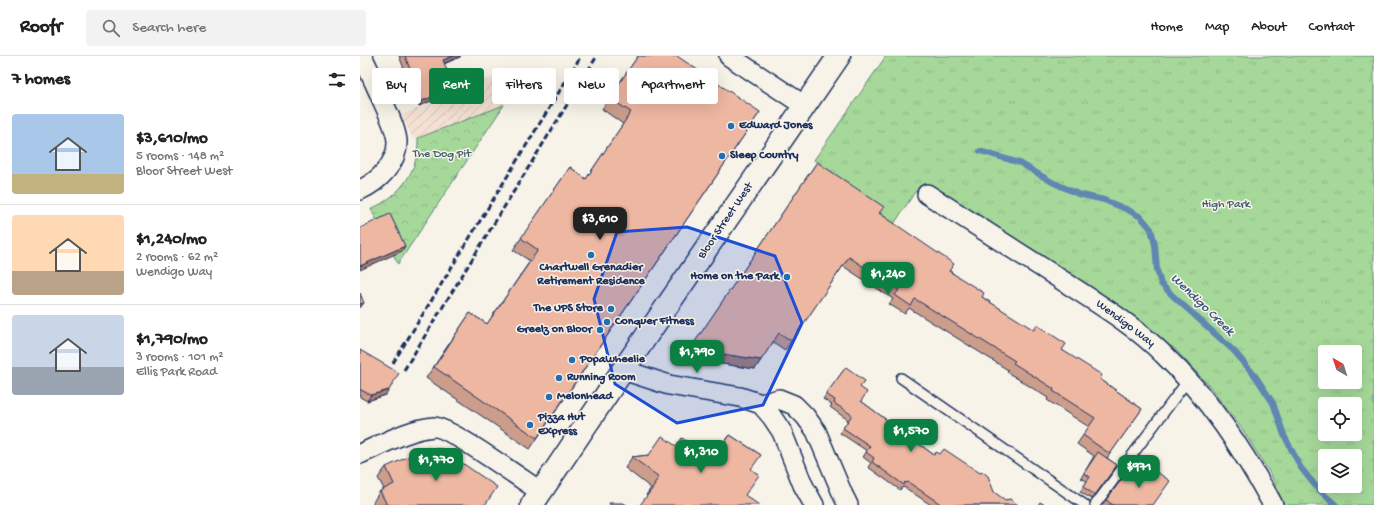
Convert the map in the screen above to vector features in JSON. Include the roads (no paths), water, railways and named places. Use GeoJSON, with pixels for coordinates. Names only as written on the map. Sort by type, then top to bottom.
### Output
{"type":"FeatureCollection","features":[{"type":"Feature","properties":{"kind":"main road","name":"Bloor Street West"},"geometry":{"type":"LineString","coordinates":[[536,498],[622,370],[839,56]]}},
{"type":"Feature","properties":{"kind":"street"},"geometry":{"type":"LineString","coordinates":[[360,190],[370,186],[380,179],[395,155],[397,142],[393,124],[362,56]]}},
{"type":"Feature","properties":{"kind":"street"},"geometry":{"type":"LineString","coordinates":[[729,56],[805,106]]}},
{"type":"Feature","properties":{"kind":"street","name":"Wendigo Way"},"geometry":{"type":"LineString","coordinates":[[928,194],[1098,304],[1128,325],[1163,353],[1208,402],[1231,435],[1273,505]]}},
{"type":"Feature","properties":{"kind":"street"},"geometry":{"type":"LineString","coordinates":[[622,370],[669,385],[740,397],[761,404],[782,432],[803,485],[814,505]]}},
{"type":"Feature","properties":{"kind":"street"},"geometry":{"type":"LineString","coordinates":[[761,404],[778,399],[794,406],[805,416],[816,431],[848,505]]}},
{"type":"Feature","properties":{"kind":"street"},"geometry":{"type":"LineString","coordinates":[[360,454],[415,431],[436,427],[454,435],[536,498]]}},
{"type":"Feature","properties":{"kind":"lane"},"geometry":{"type":"LineString","coordinates":[[901,378],[1085,505]]}},
{"type":"Feature","properties":{"kind":"lane"},"geometry":{"type":"LineString","coordinates":[[1095,505],[1188,380]]}},
{"type":"Feature","properties":{"kind":"waterway","name":"Wendigo Creek"},"geometry":{"type":"LineString","coordinates":[[980,151],[1020,163],[1052,182],[1078,194],[1104,200],[1141,217],[1151,229],[1155,245],[1157,270],[1161,284],[1234,351],[1256,377],[1273,403],[1284,435],[1301,468],[1318,489],[1336,505]]}},
{"type":"Feature","properties":{"kind":"railway"},"geometry":{"type":"LineString","coordinates":[[393,363],[581,56]]}},
{"type":"Feature","properties":{"kind":"railway"},"geometry":{"type":"LineString","coordinates":[[404,370],[597,56]]}},
{"type":"Feature","properties":{"kind":"place","name":"Edward Jones"},"geometry":{"type":"Point","coordinates":[731,126]}},
{"type":"Feature","properties":{"kind":"place","name":"Sleep Country"},"geometry":{"type":"Point","coordinates":[722,156]}},
{"type":"Feature","properties":{"kind":"place","name":"Chartwell Grenadier Retirement Residence"},"geometry":{"type":"Point","coordinates":[591,255]}},
{"type":"Feature","properties":{"kind":"place","name":"Home on the Park"},"geometry":{"type":"Point","coordinates":[787,277]}},
{"type":"Feature","properties":{"kind":"place","name":"The UPS Store"},"geometry":{"type":"Point","coordinates":[611,309]}},
{"type":"Feature","properties":{"kind":"place","name":"Conquer Fitness"},"geometry":{"type":"Point","coordinates":[607,322]}},
{"type":"Feature","properties":{"kind":"place","name":"Greelz on Bloor"},"geometry":{"type":"Point","coordinates":[600,330]}},
{"type":"Feature","properties":{"kind":"place","name":"Popawheelie"},"geometry":{"type":"Point","coordinates":[572,360]}},
{"type":"Feature","properties":{"kind":"place","name":"Running Room"},"geometry":{"type":"Point","coordinates":[559,378]}},
{"type":"Feature","properties":{"kind":"place","name":"Melonhead"},"geometry":{"type":"Point","coordinates":[549,397]}},
{"type":"Feature","properties":{"kind":"place","name":"Pizza Hut Express"},"geometry":{"type":"Point","coordinates":[530,425]}},
{"type":"Feature","properties":{"kind":"park label","name":"The Dog Pit"},"geometry":{"type":"Point","coordinates":[442,155]}},
{"type":"Feature","properties":{"kind":"park label","name":"High Park"},"geometry":{"type":"Point","coordinates":[1226,205]}}]}
